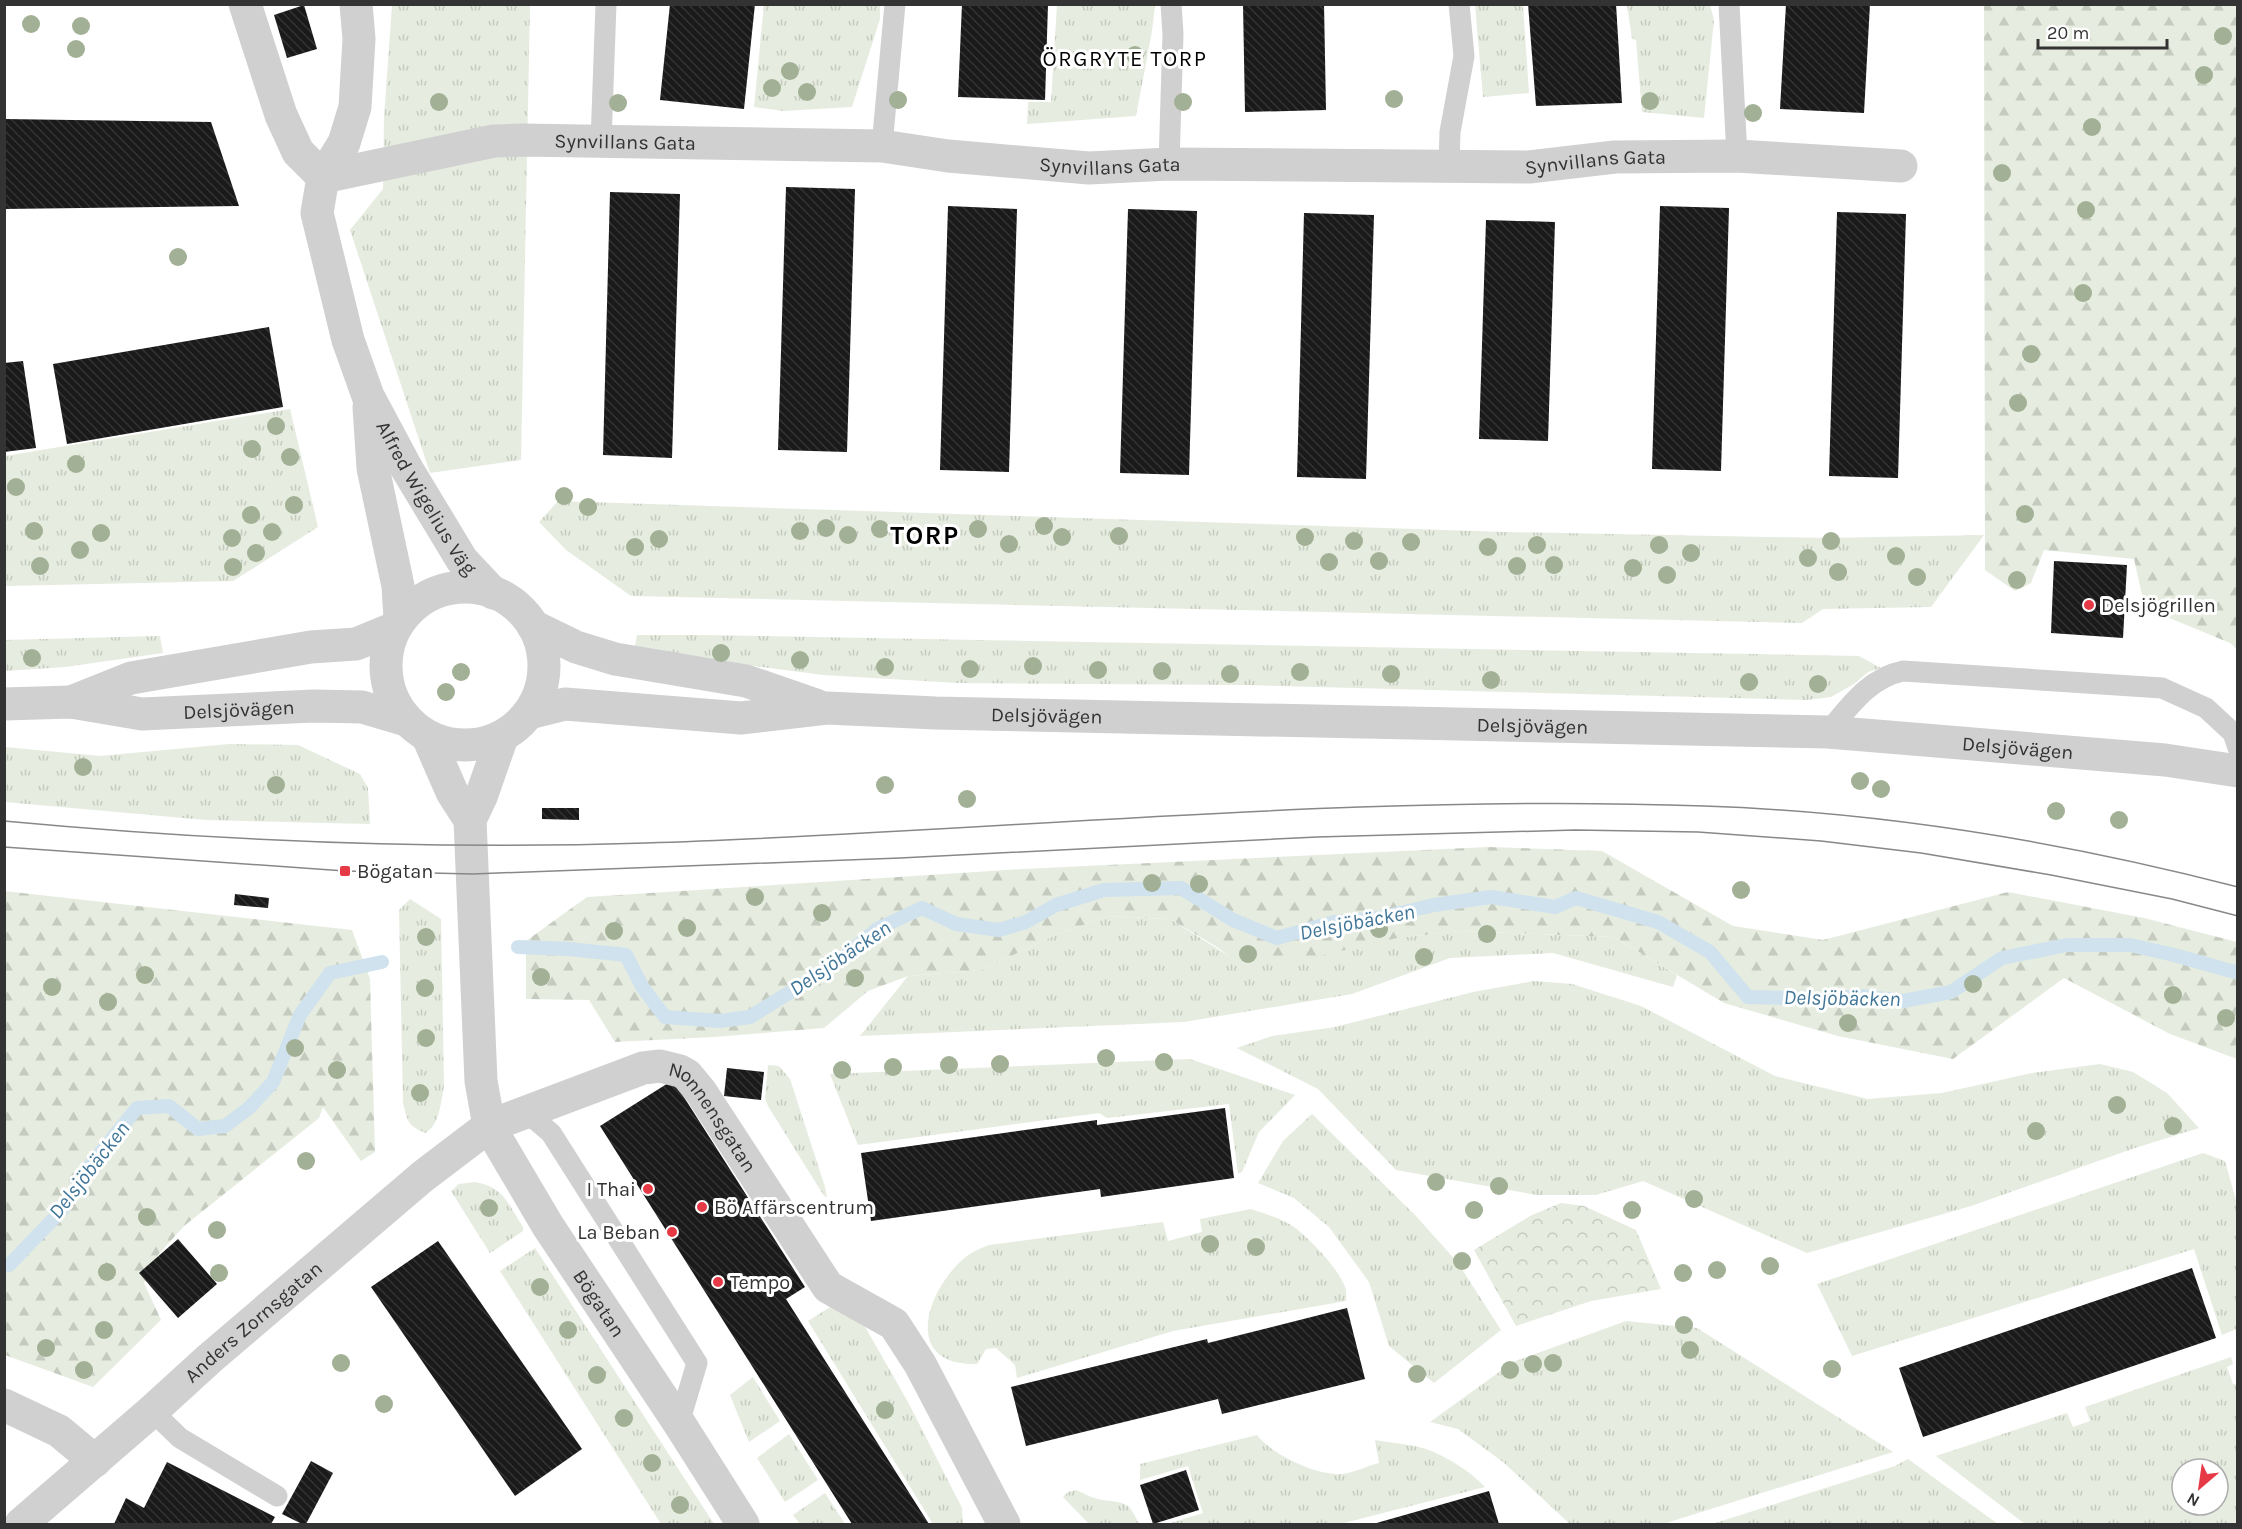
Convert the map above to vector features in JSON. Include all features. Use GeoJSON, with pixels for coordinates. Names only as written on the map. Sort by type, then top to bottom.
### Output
{"type":"FeatureCollection","features":[{"type":"Feature","properties":{"kind":"street"},"geometry":{"type":"LineString","coordinates":[[245,4],[281,114],[298,152],[322,177]]}},
{"type":"Feature","properties":{"kind":"street","name":"Alfred Wigelius Väg"},"geometry":{"type":"LineString","coordinates":[[356,4],[359,39],[355,107],[345,143],[322,177],[317,213],[348,340],[368,396],[407,469],[462,560],[494,593]]}},
{"type":"Feature","properties":{"kind":"street","name":"Synvillans Gata"},"geometry":{"type":"LineString","coordinates":[[322,177],[494,141],[882,146],[948,156],[1089,168],[1169,164],[1529,167],[1615,157],[1737,156],[1901,166]]}},
{"type":"Feature","properties":{"kind":"street","name":"Alfred Wigelius Väg"},"geometry":{"type":"LineString","coordinates":[[368,396],[374,468],[398,586],[398,624]]}},
{"type":"Feature","properties":{"kind":"street"},"geometry":{"type":"LineString","coordinates":[[417,728],[453,745],[478,745],[512,731],[529,713],[541,691],[544,674],[542,646],[533,626],[520,609],[494,593],[473,587],[455,587],[439,591],[423,599],[398,624],[387,647],[386,671],[391,696],[417,728],[470,820]]}},
{"type":"Feature","properties":{"kind":"street","name":"Delsjövägen"},"geometry":{"type":"LineString","coordinates":[[71,702],[131,678],[311,647],[356,644],[398,624]]}},
{"type":"Feature","properties":{"kind":"street","name":"Delsjövägen"},"geometry":{"type":"LineString","coordinates":[[533,626],[576,647],[615,658],[746,681],[826,708]]}},
{"type":"Feature","properties":{"kind":"street","name":"Delsjövägen"},"geometry":{"type":"LineString","coordinates":[[4,704],[71,702],[141,714],[314,706],[362,707],[417,728]]}},
{"type":"Feature","properties":{"kind":"street","name":"Delsjövägen"},"geometry":{"type":"LineString","coordinates":[[529,713],[565,704],[741,718],[826,708],[936,713],[1828,732],[2165,760],[2238,771]]}},
{"type":"Feature","properties":{"kind":"street","name":"Bögatan"},"geometry":{"type":"LineString","coordinates":[[502,737],[481,797],[470,820],[480,1081],[489,1126],[549,1227],[743,1524]]}},
{"type":"Feature","properties":{"kind":"street","name":"Nonnensgatan"},"geometry":{"type":"LineString","coordinates":[[489,1126],[643,1068],[669,1067],[687,1075],[828,1287],[894,1324],[920,1364],[1004,1524]]}},
{"type":"Feature","properties":{"kind":"street","name":"Anders Zornsgatan"},"geometry":{"type":"LineString","coordinates":[[21,1524],[422,1177],[489,1126]]}},
{"type":"Feature","properties":{"kind":"street"},"geometry":{"type":"LineString","coordinates":[[4,1405],[59,1431],[95,1461]]}},
{"type":"Feature","properties":{"kind":"lane"},"geometry":{"type":"LineString","coordinates":[[601,142],[606,4]]}},
{"type":"Feature","properties":{"kind":"lane"},"geometry":{"type":"LineString","coordinates":[[882,146],[895,4]]}},
{"type":"Feature","properties":{"kind":"lane"},"geometry":{"type":"LineString","coordinates":[[1169,164],[1173,34],[1171,4]]}},
{"type":"Feature","properties":{"kind":"lane"},"geometry":{"type":"LineString","coordinates":[[1449,165],[1450,132],[1464,56],[1459,4]]}},
{"type":"Feature","properties":{"kind":"lane"},"geometry":{"type":"LineString","coordinates":[[1729,4],[1737,156]]}},
{"type":"Feature","properties":{"kind":"lane"},"geometry":{"type":"LineString","coordinates":[[1828,732],[1864,690],[1887,674],[1903,671],[2162,688],[2206,708],[2233,733],[2238,748]]}},
{"type":"Feature","properties":{"kind":"lane"},"geometry":{"type":"LineString","coordinates":[[526,1112],[551,1133],[697,1363],[679,1424]]}},
{"type":"Feature","properties":{"kind":"lane"},"geometry":{"type":"LineString","coordinates":[[152,1411],[180,1438],[278,1496]]}},
{"type":"Feature","properties":{"kind":"green space"},"geometry":{"type":"Polygon","coordinates":[[[392,5],[530,5],[521,460],[430,473],[350,230],[383,189],[384,118],[392,5]]]}},
{"type":"Feature","properties":{"kind":"green space"},"geometry":{"type":"Polygon","coordinates":[[[764,5],[880,5],[880,19],[852,107],[783,111],[754,107],[764,5]]]}},
{"type":"Feature","properties":{"kind":"green space"},"geometry":{"type":"Polygon","coordinates":[[[1057,5],[1155,5],[1136,116],[1027,124],[1028,102],[1051,102],[1057,5]]]}},
{"type":"Feature","properties":{"kind":"green space"},"geometry":{"type":"Polygon","coordinates":[[[1475,5],[1523,5],[1529,93],[1483,97],[1475,5]]]}},
{"type":"Feature","properties":{"kind":"green space"},"geometry":{"type":"Polygon","coordinates":[[[1627,5],[1710,5],[1714,20],[1704,118],[1642,112],[1636,40],[1632,39],[1627,5]]]}},
{"type":"Feature","properties":{"kind":"green space"},"geometry":{"type":"Polygon","coordinates":[[[1984,5],[2237,5],[2237,649],[2230,643],[2145,608],[2134,559],[2044,550],[2031,583],[2015,591],[1985,570],[1984,5]]]}},
{"type":"Feature","properties":{"kind":"green space"},"geometry":{"type":"Polygon","coordinates":[[[290,409],[318,527],[233,581],[5,586],[5,456],[290,409]]]}},
{"type":"Feature","properties":{"kind":"green space"},"geometry":{"type":"Polygon","coordinates":[[[558,501],[1506,532],[1826,538],[1984,535],[1931,607],[1823,609],[1802,623],[631,596],[566,550],[539,522],[558,501]]]}},
{"type":"Feature","properties":{"kind":"green space"},"geometry":{"type":"Polygon","coordinates":[[[637,635],[1859,656],[1881,668],[1868,672],[1854,684],[1831,697],[1807,700],[1246,685],[957,683],[823,675],[692,658],[635,646],[637,635]]]}},
{"type":"Feature","properties":{"kind":"green space"},"geometry":{"type":"Polygon","coordinates":[[[160,636],[163,653],[65,667],[5,671],[5,640],[160,636]]]}},
{"type":"Feature","properties":{"kind":"green space"},"geometry":{"type":"Polygon","coordinates":[[[229,744],[298,745],[360,774],[368,788],[370,824],[206,820],[5,802],[5,747],[100,756],[229,744]]]}},
{"type":"Feature","properties":{"kind":"green space"},"geometry":{"type":"Polygon","coordinates":[[[1488,847],[1602,851],[1733,926],[1823,940],[2008,892],[2144,918],[2237,942],[2237,1059],[2170,1034],[2064,978],[1953,1059],[1838,1036],[1724,1003],[1614,937],[1461,931],[1397,938],[1306,959],[1229,956],[1170,919],[1109,916],[1055,935],[982,970],[908,976],[868,991],[824,1028],[615,1042],[589,1000],[526,999],[526,941],[587,897],[1023,869],[1488,847]]]}},
{"type":"Feature","properties":{"kind":"green space"},"geometry":{"type":"Polygon","coordinates":[[[4,891],[352,930],[370,979],[375,1152],[361,1161],[323,1107],[319,1118],[184,1226],[158,1255],[144,1283],[161,1320],[93,1387],[5,1355],[4,891]]]}},
{"type":"Feature","properties":{"kind":"green space"},"geometry":{"type":"Polygon","coordinates":[[[410,899],[441,919],[444,1086],[437,1119],[425,1133],[415,1128],[410,1122],[403,1103],[399,910],[410,899]]]}},
{"type":"Feature","properties":{"kind":"green space"},"geometry":{"type":"Polygon","coordinates":[[[1109,916],[1170,919],[1229,956],[1461,931],[1614,937],[1677,975],[1673,987],[1553,953],[1450,958],[1352,994],[1184,1022],[860,1036],[908,976],[982,970],[1055,935],[1109,916]]]}},
{"type":"Feature","properties":{"kind":"green space"},"geometry":{"type":"Polygon","coordinates":[[[1534,981],[1572,984],[1641,1006],[1775,1076],[1868,1099],[1942,1093],[2032,1073],[2100,1064],[2133,1072],[2167,1093],[2199,1128],[2132,1149],[1971,1206],[1807,1253],[1643,1181],[1596,1195],[1537,1195],[1396,1170],[1318,1089],[1237,1048],[1272,1036],[1335,1027],[1473,992],[1534,981]]]}},
{"type":"Feature","properties":{"kind":"green space"},"geometry":{"type":"Polygon","coordinates":[[[1190,1059],[1295,1095],[1259,1132],[1242,1172],[1238,1174],[1229,1104],[1107,1118],[1099,1113],[858,1145],[830,1074],[1190,1059]]]}},
{"type":"Feature","properties":{"kind":"green space"},"geometry":{"type":"Polygon","coordinates":[[[768,1065],[779,1066],[790,1079],[827,1197],[824,1196],[768,1106],[765,1098],[768,1065]]]}},
{"type":"Feature","properties":{"kind":"green space"},"geometry":{"type":"Polygon","coordinates":[[[1312,1114],[1416,1216],[1458,1263],[1501,1330],[1434,1383],[1389,1346],[1369,1282],[1329,1227],[1294,1198],[1258,1183],[1283,1141],[1312,1114]]]}},
{"type":"Feature","properties":{"kind":"green space"},"geometry":{"type":"Polygon","coordinates":[[[2203,1153],[2225,1161],[2237,1204],[2237,1329],[2222,1335],[2194,1249],[1852,1356],[1817,1284],[2203,1153]]]}},
{"type":"Feature","properties":{"kind":"green space"},"geometry":{"type":"Polygon","coordinates":[[[475,1182],[485,1184],[499,1192],[523,1227],[523,1231],[490,1253],[451,1191],[459,1184],[475,1182]]]}},
{"type":"Feature","properties":{"kind":"green space"},"geometry":{"type":"Polygon","coordinates":[[[1561,1203],[1584,1206],[1636,1230],[1661,1289],[1591,1301],[1516,1326],[1474,1250],[1532,1215],[1561,1203]]]}},
{"type":"Feature","properties":{"kind":"green space"},"geometry":{"type":"Polygon","coordinates":[[[1251,1209],[1289,1224],[1308,1239],[1330,1263],[1341,1280],[1346,1290],[1346,1301],[1173,1331],[1017,1378],[1015,1365],[996,1348],[986,1349],[977,1364],[953,1361],[937,1352],[929,1339],[928,1322],[932,1304],[941,1286],[953,1269],[967,1256],[983,1247],[1163,1222],[1168,1241],[1202,1232],[1200,1219],[1251,1209]]]}},
{"type":"Feature","properties":{"kind":"green space"},"geometry":{"type":"Polygon","coordinates":[[[535,1248],[714,1524],[661,1524],[500,1271],[535,1248]]]}},
{"type":"Feature","properties":{"kind":"green space"},"geometry":{"type":"Polygon","coordinates":[[[832,1306],[863,1323],[909,1404],[962,1508],[963,1524],[933,1524],[808,1321],[832,1306]]]}},
{"type":"Feature","properties":{"kind":"green space"},"geometry":{"type":"Polygon","coordinates":[[[1626,1321],[1697,1328],[1893,1452],[1663,1524],[1570,1524],[1503,1462],[1458,1429],[1430,1422],[1513,1362],[1626,1321]]]}},
{"type":"Feature","properties":{"kind":"green space"},"geometry":{"type":"Polygon","coordinates":[[[2231,1357],[2233,1364],[2227,1367],[2233,1384],[2238,1384],[2238,1522],[2231,1524],[2025,1524],[1936,1456],[2067,1413],[2073,1427],[2090,1421],[2085,1407],[2231,1357]]]}},
{"type":"Feature","properties":{"kind":"green space"},"geometry":{"type":"Polygon","coordinates":[[[753,1377],[780,1421],[749,1442],[730,1395],[753,1377]]]}},
{"type":"Feature","properties":{"kind":"green space"},"geometry":{"type":"Polygon","coordinates":[[[789,1434],[818,1480],[785,1502],[757,1458],[789,1434]]]}},
{"type":"Feature","properties":{"kind":"green space"},"geometry":{"type":"Polygon","coordinates":[[[1257,1435],[1284,1457],[1308,1468],[1332,1474],[1347,1473],[1379,1463],[1375,1440],[1420,1447],[1457,1465],[1485,1487],[1340,1524],[1167,1524],[1203,1513],[1188,1466],[1140,1480],[1140,1464],[1257,1435]]]}},
{"type":"Feature","properties":{"kind":"green space"},"geometry":{"type":"Polygon","coordinates":[[[1908,1459],[1998,1524],[1712,1524],[1895,1466],[1908,1459]]]}},
{"type":"Feature","properties":{"kind":"green space"},"geometry":{"type":"Polygon","coordinates":[[[1076,1490],[1096,1499],[1126,1505],[1139,1524],[1089,1524],[1063,1497],[1068,1492],[1076,1490]]]}},
{"type":"Feature","properties":{"kind":"green space"},"geometry":{"type":"Polygon","coordinates":[[[825,1493],[845,1524],[800,1524],[793,1515],[825,1493]]]}},
{"type":"Feature","properties":{"kind":"building"},"geometry":{"type":"Polygon","coordinates":[[[670,4],[755,4],[744,109],[660,100],[670,4]]]}},
{"type":"Feature","properties":{"kind":"building"},"geometry":{"type":"Polygon","coordinates":[[[962,4],[1048,4],[1045,100],[958,97],[962,4]]]}},
{"type":"Feature","properties":{"kind":"building"},"geometry":{"type":"Polygon","coordinates":[[[1243,4],[1324,4],[1326,110],[1245,112],[1243,4]]]}},
{"type":"Feature","properties":{"kind":"building"},"geometry":{"type":"Polygon","coordinates":[[[1528,4],[1616,4],[1622,103],[1536,106],[1528,4]]]}},
{"type":"Feature","properties":{"kind":"building"},"geometry":{"type":"Polygon","coordinates":[[[1786,4],[1870,4],[1864,113],[1780,109],[1786,4]]]}},
{"type":"Feature","properties":{"kind":"building"},"geometry":{"type":"Polygon","coordinates":[[[304,5],[317,49],[287,58],[274,15],[304,5]]]}},
{"type":"Feature","properties":{"kind":"building"},"geometry":{"type":"Polygon","coordinates":[[[4,119],[211,122],[239,206],[4,209],[4,119]]]}},
{"type":"Feature","properties":{"kind":"building"},"geometry":{"type":"Polygon","coordinates":[[[786,187],[855,189],[847,452],[778,450],[786,187]]]}},
{"type":"Feature","properties":{"kind":"building"},"geometry":{"type":"Polygon","coordinates":[[[610,192],[680,194],[672,458],[603,455],[610,192]]]}},
{"type":"Feature","properties":{"kind":"building"},"geometry":{"type":"Polygon","coordinates":[[[948,206],[1017,209],[1009,472],[940,470],[948,206]]]}},
{"type":"Feature","properties":{"kind":"building"},"geometry":{"type":"Polygon","coordinates":[[[1660,206],[1729,208],[1721,471],[1652,469],[1660,206]]]}},
{"type":"Feature","properties":{"kind":"building"},"geometry":{"type":"Polygon","coordinates":[[[1128,209],[1197,211],[1189,475],[1120,473],[1128,209]]]}},
{"type":"Feature","properties":{"kind":"building"},"geometry":{"type":"Polygon","coordinates":[[[1837,212],[1906,214],[1898,478],[1829,476],[1837,212]]]}},
{"type":"Feature","properties":{"kind":"building"},"geometry":{"type":"Polygon","coordinates":[[[1304,213],[1374,215],[1366,479],[1297,477],[1304,213]]]}},
{"type":"Feature","properties":{"kind":"building"},"geometry":{"type":"Polygon","coordinates":[[[1486,220],[1555,222],[1548,441],[1479,439],[1486,220]]]}},
{"type":"Feature","properties":{"kind":"building"},"geometry":{"type":"Polygon","coordinates":[[[269,327],[283,407],[67,444],[53,364],[269,327]]]}},
{"type":"Feature","properties":{"kind":"building"},"geometry":{"type":"Polygon","coordinates":[[[23,361],[36,448],[4,452],[4,363],[23,361]]]}},
{"type":"Feature","properties":{"kind":"building"},"geometry":{"type":"Polygon","coordinates":[[[2054,561],[2127,565],[2123,638],[2051,633],[2054,561]]]}},
{"type":"Feature","properties":{"kind":"building"},"geometry":{"type":"Polygon","coordinates":[[[542,808],[579,808],[579,820],[542,819],[542,808]]]}},
{"type":"Feature","properties":{"kind":"building"},"geometry":{"type":"Polygon","coordinates":[[[235,894],[269,898],[268,908],[234,905],[235,894]]]}},
{"type":"Feature","properties":{"kind":"building"},"geometry":{"type":"Polygon","coordinates":[[[727,1068],[764,1072],[761,1100],[724,1096],[727,1068]]]}},
{"type":"Feature","properties":{"kind":"building"},"geometry":{"type":"Polygon","coordinates":[[[673,1080],[805,1287],[786,1299],[929,1524],[852,1524],[600,1126],[673,1080]]]}},
{"type":"Feature","properties":{"kind":"building"},"geometry":{"type":"Polygon","coordinates":[[[1225,1108],[1234,1178],[1101,1197],[1100,1189],[871,1221],[861,1153],[1097,1120],[1097,1125],[1225,1108]]]}},
{"type":"Feature","properties":{"kind":"building"},"geometry":{"type":"Polygon","coordinates":[[[178,1239],[217,1284],[178,1318],[139,1273],[178,1239]]]}},
{"type":"Feature","properties":{"kind":"building"},"geometry":{"type":"Polygon","coordinates":[[[438,1241],[582,1449],[515,1496],[371,1287],[438,1241]]]}},
{"type":"Feature","properties":{"kind":"building"},"geometry":{"type":"Polygon","coordinates":[[[2192,1268],[2216,1338],[1923,1437],[1899,1368],[2192,1268]]]}},
{"type":"Feature","properties":{"kind":"building"},"geometry":{"type":"Polygon","coordinates":[[[1347,1308],[1365,1379],[1222,1414],[1218,1399],[1026,1446],[1011,1387],[1207,1339],[1208,1343],[1347,1308]]]}},
{"type":"Feature","properties":{"kind":"building"},"geometry":{"type":"Polygon","coordinates":[[[311,1461],[333,1473],[306,1524],[302,1524],[282,1514],[311,1461]]]}},
{"type":"Feature","properties":{"kind":"building"},"geometry":{"type":"Polygon","coordinates":[[[167,1462],[275,1517],[271,1524],[114,1524],[126,1498],[144,1508],[167,1462]]]}},
{"type":"Feature","properties":{"kind":"building"},"geometry":{"type":"Polygon","coordinates":[[[1186,1470],[1199,1510],[1153,1524],[1140,1485],[1186,1470]]]}},
{"type":"Feature","properties":{"kind":"building"},"geometry":{"type":"Polygon","coordinates":[[[1489,1491],[1499,1524],[1373,1524],[1489,1491]]]}},
{"type":"Feature","properties":{"kind":"waterway","name":"Delsjöbäcken"},"geometry":{"type":"LineString","coordinates":[[518,947],[626,955],[643,988],[665,1017],[720,1021],[750,1017],[834,965],[877,929],[922,908],[956,924],[999,930],[1026,922],[1056,905],[1104,890],[1181,888],[1233,920],[1277,938],[1334,922],[1379,918],[1434,905],[1491,897],[1555,907],[1576,898],[1658,922],[1710,952],[1748,997],[1825,999],[1861,996],[1903,1001],[1951,992],[2002,958],[2067,945],[2130,945],[2238,973]]}},
{"type":"Feature","properties":{"kind":"waterway","name":"Delsjöbäcken"},"geometry":{"type":"LineString","coordinates":[[4,1266],[9,1265],[61,1211],[90,1166],[137,1108],[169,1106],[198,1129],[225,1126],[249,1108],[273,1082],[300,1015],[330,973],[382,962]]}},
{"type":"Feature","properties":{"kind":"tram line"},"geometry":{"type":"LineString","coordinates":[[4,821],[244,839],[405,844],[565,845],[778,838],[1307,809],[1572,803],[1704,806],[1838,815],[1973,832],[2106,856],[2238,887]]}},
{"type":"Feature","properties":{"kind":"tram line"},"geometry":{"type":"LineString","coordinates":[[4,847],[345,871],[473,874],[900,858],[1317,837],[1575,830],[1698,832],[1821,841],[1921,853],[2172,899],[2238,916]]}},
{"type":"Feature","properties":{"kind":"place","name":"Delsjögrillen"},"geometry":{"type":"Point","coordinates":[2089,605]}},
{"type":"Feature","properties":{"kind":"place","name":"Bögatan"},"geometry":{"type":"Point","coordinates":[345,871]}},
{"type":"Feature","properties":{"kind":"place","name":"I Thai"},"geometry":{"type":"Point","coordinates":[648,1189]}},
{"type":"Feature","properties":{"kind":"place","name":"Bö Affärscentrum"},"geometry":{"type":"Point","coordinates":[702,1207]}},
{"type":"Feature","properties":{"kind":"place","name":"La Beban"},"geometry":{"type":"Point","coordinates":[672,1232]}},
{"type":"Feature","properties":{"kind":"place","name":"Tempo"},"geometry":{"type":"Point","coordinates":[718,1282]}},
{"type":"Feature","properties":{"kind":"district","name":"ÖRGRYTE TORP"},"geometry":{"type":"Point","coordinates":[1125,59]}},
{"type":"Feature","properties":{"kind":"district","name":"TORP"},"geometry":{"type":"Point","coordinates":[925,535]}}]}
